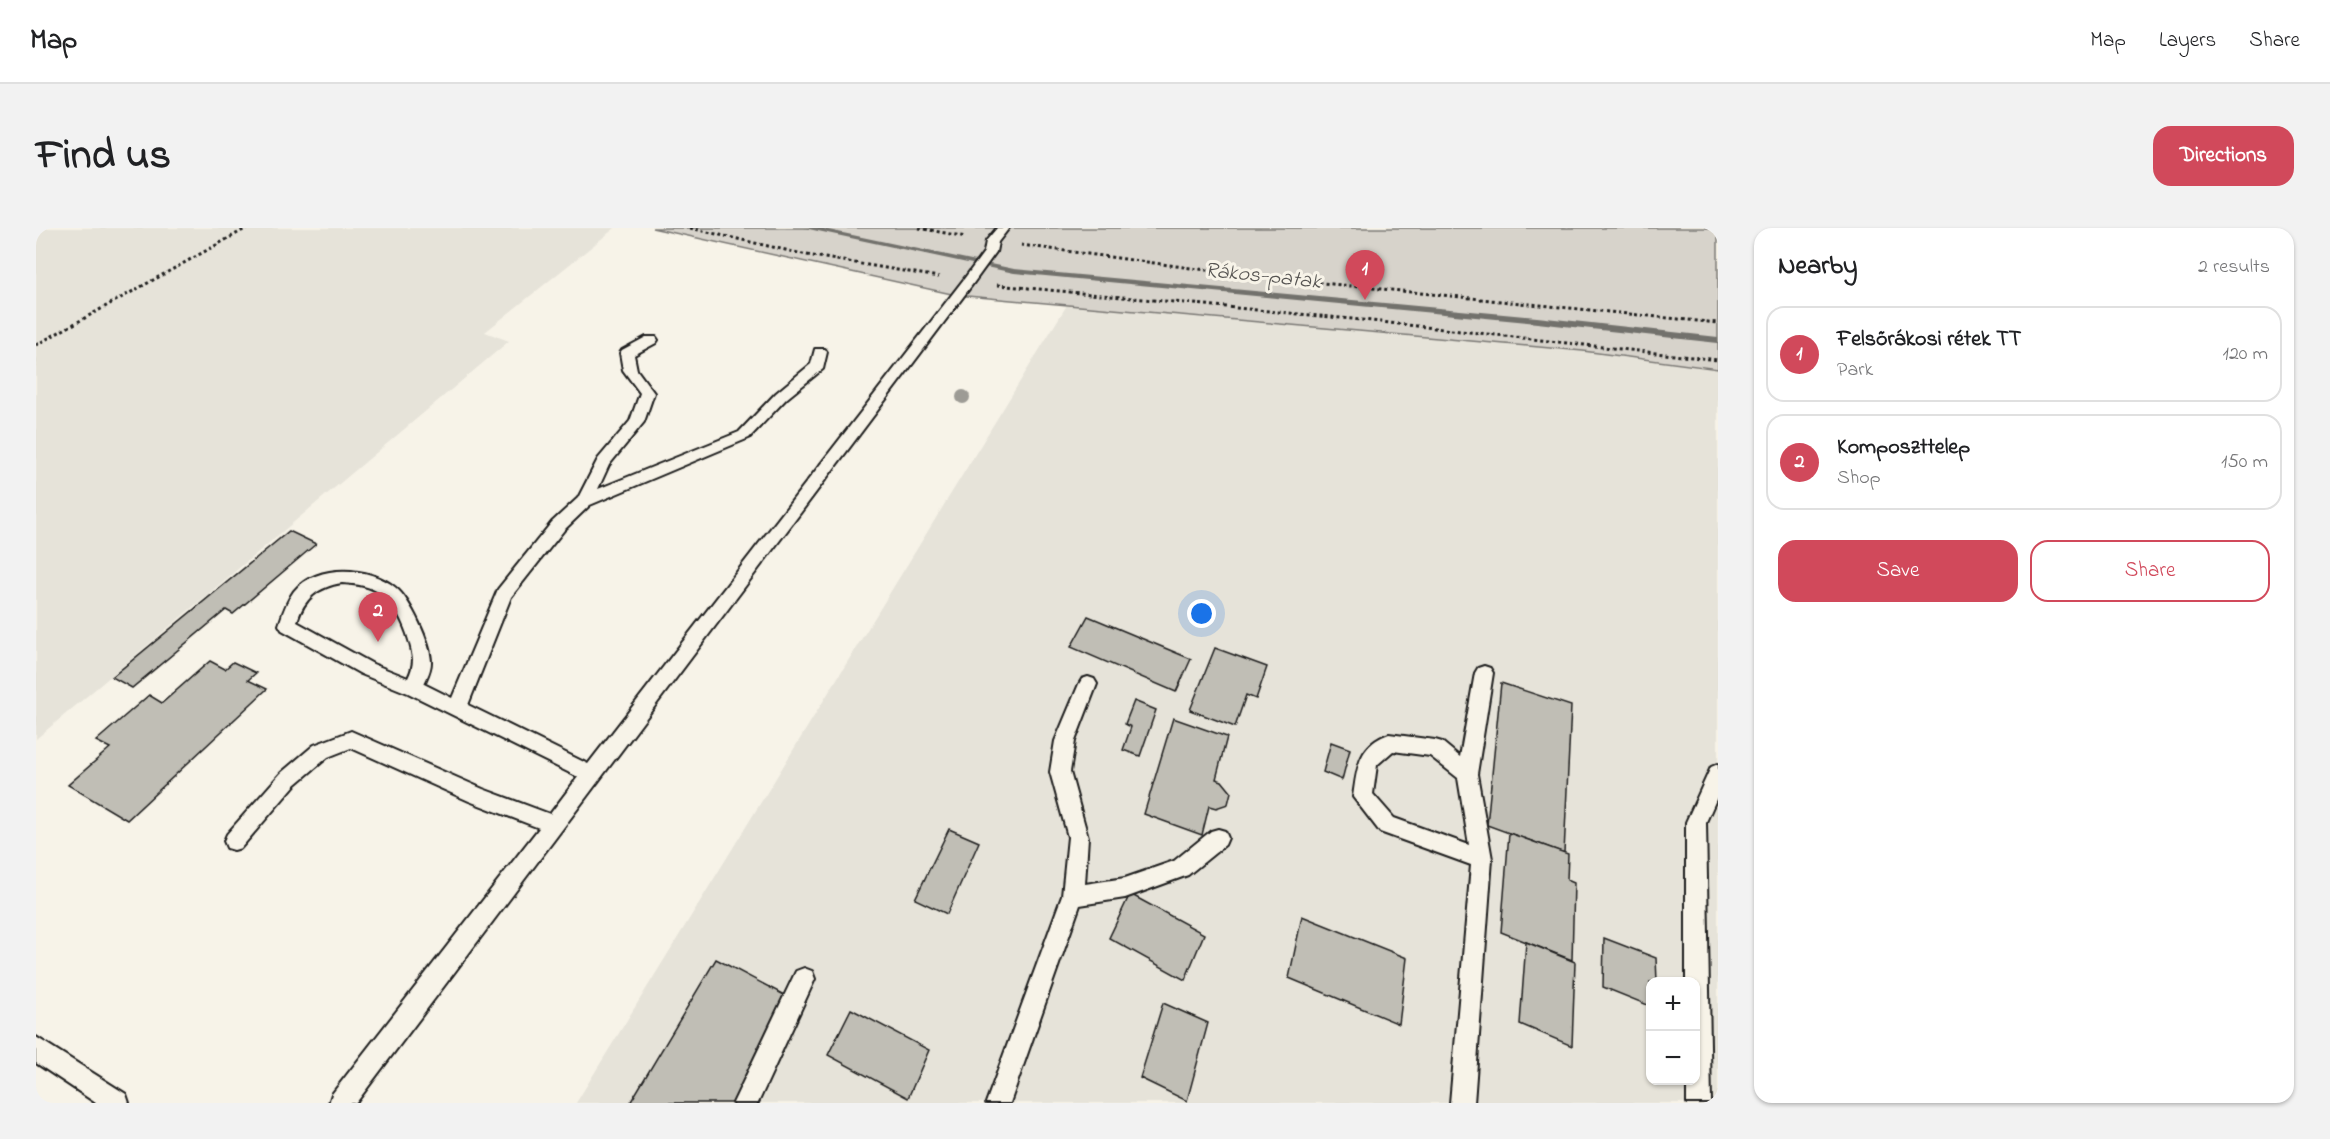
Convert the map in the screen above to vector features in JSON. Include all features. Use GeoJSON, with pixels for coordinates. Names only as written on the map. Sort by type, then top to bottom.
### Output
{"type":"FeatureCollection","features":[{"type":"Feature","properties":{"kind":"lane"},"geometry":{"type":"LineString","coordinates":[[340,1103],[970,279],[1003,228]]}},
{"type":"Feature","properties":{"kind":"lane"},"geometry":{"type":"LineString","coordinates":[[457,709],[504,594],[558,526],[584,501],[603,463],[637,422],[647,393],[630,370],[627,353],[651,340]]}},
{"type":"Feature","properties":{"kind":"lane"},"geometry":{"type":"LineString","coordinates":[[584,501],[744,435],[781,396],[818,366],[820,352]]}},
{"type":"Feature","properties":{"kind":"lane"},"geometry":{"type":"LineString","coordinates":[[414,688],[422,663],[416,638],[390,592],[360,579],[336,576],[318,581],[301,595],[290,610],[288,625],[367,669],[414,688],[590,774]]}},
{"type":"Feature","properties":{"kind":"lane"},"geometry":{"type":"LineString","coordinates":[[1462,1103],[1482,859],[1467,774],[1484,673]]}},
{"type":"Feature","properties":{"kind":"lane"},"geometry":{"type":"LineString","coordinates":[[998,1103],[1073,896],[1078,837],[1060,772],[1065,741],[1088,684]]}},
{"type":"Feature","properties":{"kind":"lane"},"geometry":{"type":"LineString","coordinates":[[234,841],[288,779],[321,751],[351,739],[476,795],[552,824]]}},
{"type":"Feature","properties":{"kind":"lane"},"geometry":{"type":"LineString","coordinates":[[1467,774],[1435,748],[1389,742],[1368,762],[1363,797],[1387,825],[1482,859]]}},
{"type":"Feature","properties":{"kind":"lane"},"geometry":{"type":"LineString","coordinates":[[1700,1103],[1696,822],[1718,773]]}},
{"type":"Feature","properties":{"kind":"lane"},"geometry":{"type":"LineString","coordinates":[[1073,896],[1125,888],[1181,868],[1218,838]]}},
{"type":"Feature","properties":{"kind":"lane"},"geometry":{"type":"LineString","coordinates":[[745,1103],[804,979]]}},
{"type":"Feature","properties":{"kind":"lane"},"geometry":{"type":"LineString","coordinates":[[36,1049],[117,1103]]}},
{"type":"Feature","properties":{"kind":"path"},"geometry":{"type":"LineString","coordinates":[[36,345],[247,228]]}},
{"type":"Feature","properties":{"kind":"path"},"geometry":{"type":"LineString","coordinates":[[690,228],[807,255],[970,279],[1718,360]]}},
{"type":"Feature","properties":{"kind":"path"},"geometry":{"type":"LineString","coordinates":[[919,228],[991,247],[1718,323]]}},
{"type":"Feature","properties":{"kind":"shaded area"},"geometry":{"type":"Polygon","coordinates":[[[36,228],[615,228],[485,332],[509,341],[36,739],[36,228]]]}},
{"type":"Feature","properties":{"kind":"shaded area"},"geometry":{"type":"Polygon","coordinates":[[[652,228],[1718,228],[1718,369],[1583,351],[956,295],[652,228]]]}},
{"type":"Feature","properties":{"kind":"shaded area"},"geometry":{"type":"Polygon","coordinates":[[[1067,305],[1583,351],[1718,369],[1718,1103],[576,1103],[1067,305]]]}},
{"type":"Feature","properties":{"kind":"building"},"geometry":{"type":"Polygon","coordinates":[[[289,531],[316,544],[233,614],[226,610],[132,688],[112,677],[289,531]]]}},
{"type":"Feature","properties":{"kind":"building"},"geometry":{"type":"Polygon","coordinates":[[[1088,616],[1191,659],[1176,692],[1071,647],[1088,616]]]}},
{"type":"Feature","properties":{"kind":"building"},"geometry":{"type":"Polygon","coordinates":[[[1215,648],[1267,667],[1256,699],[1246,695],[1235,727],[1190,710],[1215,648]]]}},
{"type":"Feature","properties":{"kind":"building"},"geometry":{"type":"Polygon","coordinates":[[[210,661],[225,669],[233,662],[256,673],[248,680],[267,689],[127,820],[68,785],[110,748],[96,741],[149,695],[162,703],[210,661]]]}},
{"type":"Feature","properties":{"kind":"building"},"geometry":{"type":"Polygon","coordinates":[[[1501,683],[1571,706],[1564,853],[1487,825],[1501,683]]]}},
{"type":"Feature","properties":{"kind":"building"},"geometry":{"type":"Polygon","coordinates":[[[1134,701],[1156,710],[1140,756],[1123,750],[1131,727],[1125,724],[1134,701]]]}},
{"type":"Feature","properties":{"kind":"building"},"geometry":{"type":"Polygon","coordinates":[[[1173,718],[1227,737],[1216,779],[1222,781],[1231,792],[1228,804],[1216,808],[1209,806],[1202,835],[1144,814],[1173,718]]]}},
{"type":"Feature","properties":{"kind":"building"},"geometry":{"type":"Polygon","coordinates":[[[1331,742],[1350,749],[1342,780],[1323,772],[1331,742]]]}},
{"type":"Feature","properties":{"kind":"building"},"geometry":{"type":"Polygon","coordinates":[[[949,829],[979,842],[947,914],[915,899],[949,829]]]}},
{"type":"Feature","properties":{"kind":"building"},"geometry":{"type":"Polygon","coordinates":[[[1509,833],[1568,854],[1567,880],[1574,883],[1572,960],[1501,932],[1509,833]]]}},
{"type":"Feature","properties":{"kind":"building"},"geometry":{"type":"Polygon","coordinates":[[[1130,894],[1204,934],[1185,980],[1109,938],[1130,894]]]}},
{"type":"Feature","properties":{"kind":"building"},"geometry":{"type":"Polygon","coordinates":[[[1302,916],[1407,958],[1399,1024],[1289,978],[1302,916]]]}},
{"type":"Feature","properties":{"kind":"building"},"geometry":{"type":"Polygon","coordinates":[[[1604,938],[1656,958],[1657,977],[1646,977],[1646,1004],[1603,987],[1604,938]]]}},
{"type":"Feature","properties":{"kind":"building"},"geometry":{"type":"Polygon","coordinates":[[[1526,942],[1575,962],[1572,1046],[1520,1024],[1526,942]]]}},
{"type":"Feature","properties":{"kind":"building"},"geometry":{"type":"Polygon","coordinates":[[[716,959],[790,998],[733,1103],[630,1103],[716,959]]]}},
{"type":"Feature","properties":{"kind":"building"},"geometry":{"type":"Polygon","coordinates":[[[1163,1003],[1208,1023],[1187,1101],[1140,1078],[1163,1003]]]}},
{"type":"Feature","properties":{"kind":"building"},"geometry":{"type":"Polygon","coordinates":[[[851,1009],[929,1050],[908,1098],[828,1055],[851,1009]]]}},
{"type":"Feature","properties":{"kind":"waterway","name":"Rákos-patak"},"geometry":{"type":"LineString","coordinates":[[808,228],[1014,271],[1537,320],[1718,340]]}},
{"type":"Feature","properties":{"kind":"place","name":"Felsőrákosi rétek TT"},"geometry":{"type":"Point","coordinates":[1365,300]}},
{"type":"Feature","properties":{"kind":"place","name":"Komposzttelep"},"geometry":{"type":"Point","coordinates":[378,642]}}]}
